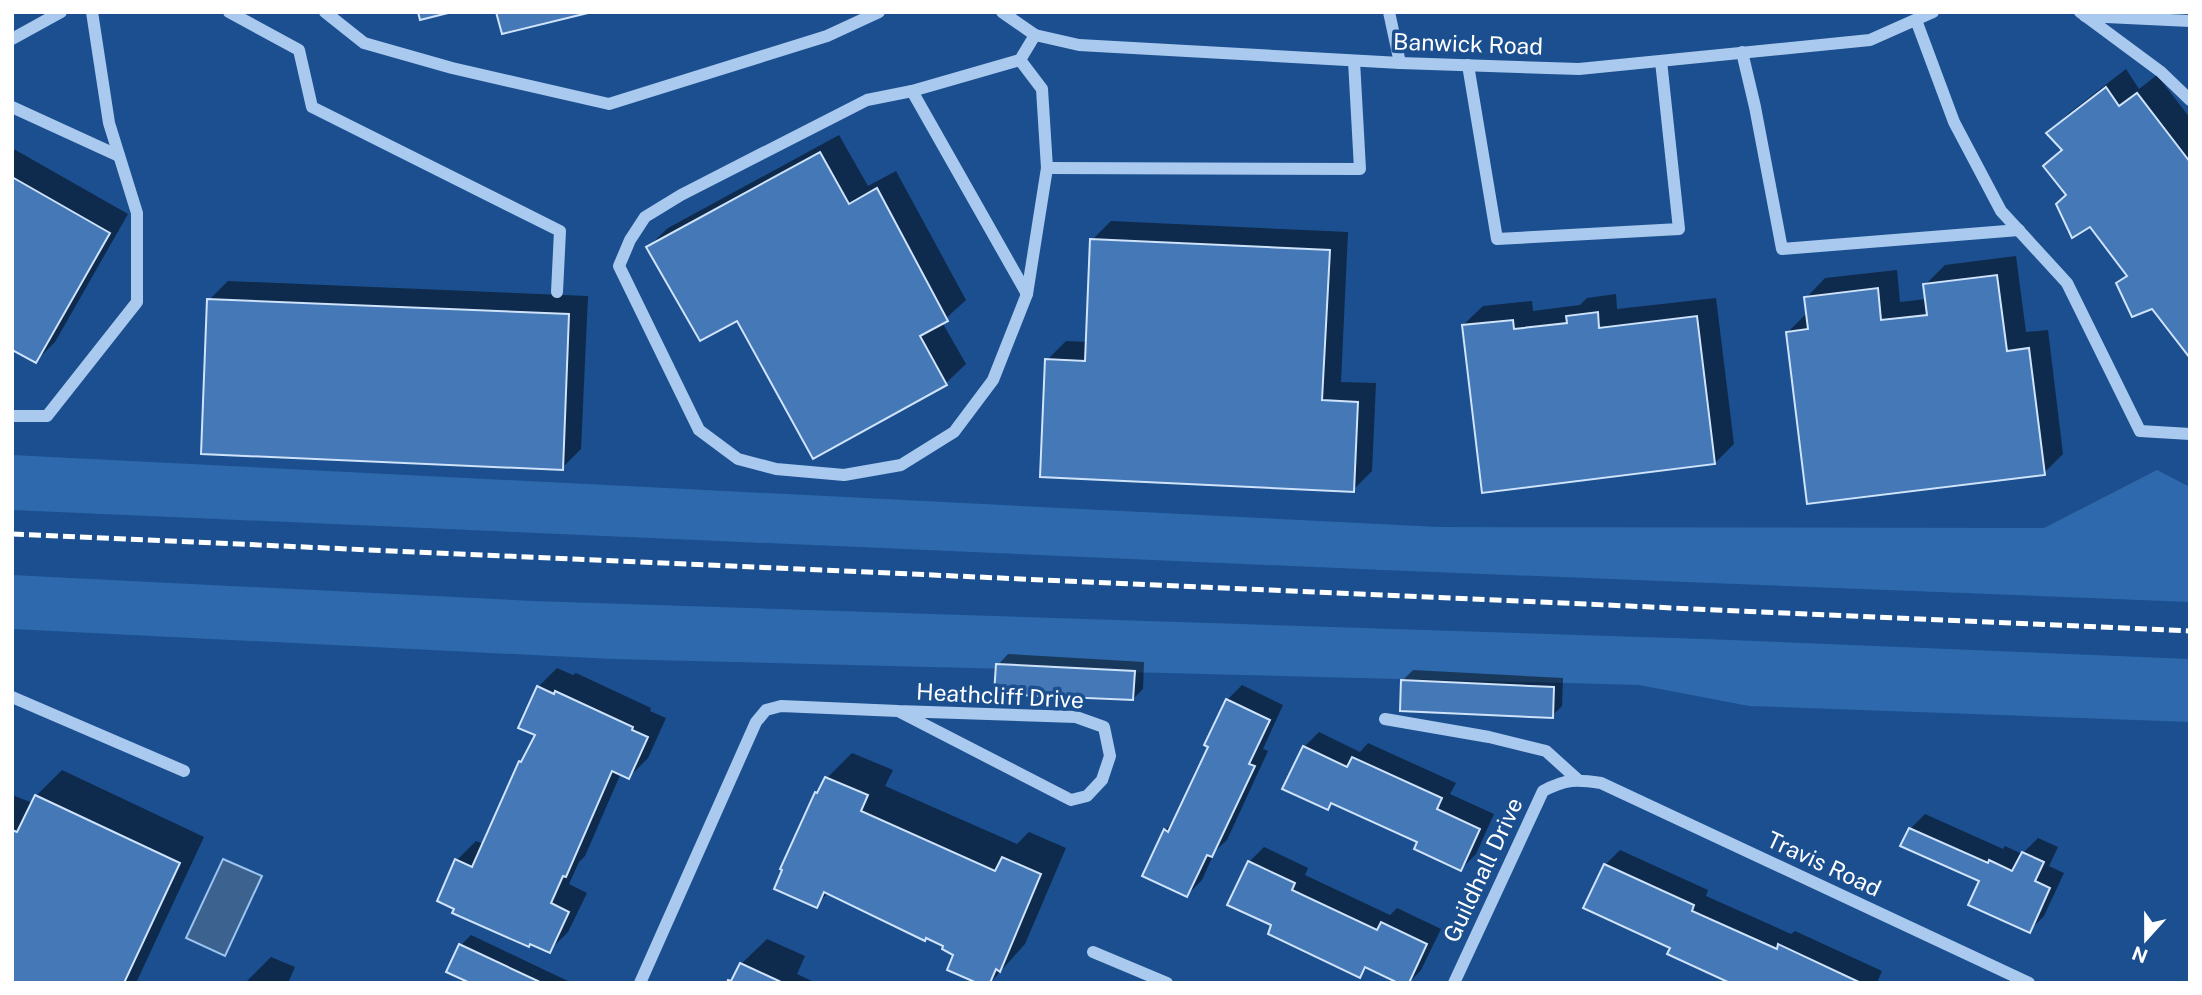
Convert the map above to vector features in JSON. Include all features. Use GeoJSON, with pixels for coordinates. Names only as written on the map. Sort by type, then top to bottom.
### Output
{"type":"FeatureCollection","features":[{"type":"Feature","properties":{"kind":"street"},"geometry":{"type":"LineString","coordinates":[[12,39],[61,12]]}},
{"type":"Feature","properties":{"kind":"street"},"geometry":{"type":"LineString","coordinates":[[12,416],[47,416],[137,302],[137,212],[109,123],[92,12]]}},
{"type":"Feature","properties":{"kind":"street"},"geometry":{"type":"LineString","coordinates":[[229,12],[299,50],[312,107],[560,231],[557,292]]}},
{"type":"Feature","properties":{"kind":"street"},"geometry":{"type":"LineString","coordinates":[[326,12],[363,43],[452,68],[609,104],[827,36],[879,12]]}},
{"type":"Feature","properties":{"kind":"street","name":"Banwick Road"},"geometry":{"type":"LineString","coordinates":[[1002,12],[1035,35],[1079,45],[1354,61],[1579,69],[1870,40],[1933,12]]}},
{"type":"Feature","properties":{"kind":"street"},"geometry":{"type":"LineString","coordinates":[[1389,12],[1399,63]]}},
{"type":"Feature","properties":{"kind":"street"},"geometry":{"type":"LineString","coordinates":[[2083,14],[2190,21]]}},
{"type":"Feature","properties":{"kind":"street"},"geometry":{"type":"LineString","coordinates":[[2083,14],[2161,72],[2190,100]]}},
{"type":"Feature","properties":{"kind":"street"},"geometry":{"type":"LineString","coordinates":[[1916,20],[1954,122],[2001,211],[2067,283],[2140,431],[2190,434]]}},
{"type":"Feature","properties":{"kind":"street"},"geometry":{"type":"LineString","coordinates":[[1020,60],[1042,89],[1047,168],[1027,294],[993,380],[954,432],[901,465],[844,475],[776,469],[737,459],[699,430],[619,266],[630,240],[645,217],[681,194],[867,100],[912,91],[1020,60],[1035,35]]}},
{"type":"Feature","properties":{"kind":"street"},"geometry":{"type":"LineString","coordinates":[[1742,52],[1782,249],[2019,230]]}},
{"type":"Feature","properties":{"kind":"street"},"geometry":{"type":"LineString","coordinates":[[1047,168],[1360,169],[1354,61]]}},
{"type":"Feature","properties":{"kind":"street"},"geometry":{"type":"LineString","coordinates":[[1468,65],[1497,239],[1679,229],[1661,61]]}},
{"type":"Feature","properties":{"kind":"street"},"geometry":{"type":"LineString","coordinates":[[912,91],[1027,294]]}},
{"type":"Feature","properties":{"kind":"street"},"geometry":{"type":"LineString","coordinates":[[12,107],[119,156]]}},
{"type":"Feature","properties":{"kind":"street"},"geometry":{"type":"LineString","coordinates":[[12,697],[184,772]]}},
{"type":"Feature","properties":{"kind":"street","name":"Heathcliff Drive"},"geometry":{"type":"LineString","coordinates":[[640,983],[755,722],[766,710],[781,706],[1076,718],[1104,727],[1110,756],[1102,780],[1087,796],[1071,800],[898,712]]}},
{"type":"Feature","properties":{"kind":"street"},"geometry":{"type":"LineString","coordinates":[[1385,719],[1489,737],[1546,751],[1577,779]]}},
{"type":"Feature","properties":{"kind":"street","name":"Guildhall Drive"},"geometry":{"type":"LineString","coordinates":[[1454,983],[1543,791],[1560,782],[1577,779],[1601,783]]}},
{"type":"Feature","properties":{"kind":"street","name":"Travis Road"},"geometry":{"type":"LineString","coordinates":[[1601,783],[2029,983]]}},
{"type":"Feature","properties":{"kind":"street"},"geometry":{"type":"LineString","coordinates":[[1093,953],[1167,983]]}},
{"type":"Feature","properties":{"kind":"shaded area"},"geometry":{"type":"Polygon","coordinates":[[[12,455],[1438,527],[2044,528],[2157,470],[2190,487],[2190,602],[12,510],[12,455]]]}},
{"type":"Feature","properties":{"kind":"shaded area"},"geometry":{"type":"Polygon","coordinates":[[[12,575],[533,601],[1705,639],[2190,659],[2190,722],[1749,706],[1639,685],[612,659],[12,629],[12,575]]]}},
{"type":"Feature","properties":{"kind":"shaded area"},"geometry":{"type":"Polygon","coordinates":[[[223,859],[262,876],[225,956],[186,938],[223,859]]]}},
{"type":"Feature","properties":{"kind":"building"},"geometry":{"type":"Polygon","coordinates":[[[418,12],[452,12],[420,20],[418,12]]]}},
{"type":"Feature","properties":{"kind":"building"},"geometry":{"type":"Polygon","coordinates":[[[496,12],[592,12],[502,34],[496,12]]]}},
{"type":"Feature","properties":{"kind":"building"},"geometry":{"type":"Polygon","coordinates":[[[2106,87],[2119,106],[2137,93],[2190,162],[2190,358],[2152,309],[2132,317],[2116,283],[2127,276],[2090,227],[2072,238],[2056,204],[2066,195],[2043,166],[2062,150],[2046,133],[2106,87]]]}},
{"type":"Feature","properties":{"kind":"building"},"geometry":{"type":"Polygon","coordinates":[[[820,152],[849,204],[877,188],[948,321],[920,336],[947,385],[813,459],[737,321],[700,341],[646,247],[820,152]]]}},
{"type":"Feature","properties":{"kind":"building"},"geometry":{"type":"Polygon","coordinates":[[[12,177],[110,233],[36,363],[12,350],[12,177]]]}},
{"type":"Feature","properties":{"kind":"building"},"geometry":{"type":"Polygon","coordinates":[[[1090,239],[1330,250],[1322,400],[1358,402],[1354,492],[1040,477],[1045,359],[1085,361],[1090,239]]]}},
{"type":"Feature","properties":{"kind":"building"},"geometry":{"type":"Polygon","coordinates":[[[1997,275],[2007,351],[2029,348],[2045,475],[1807,504],[1786,332],[1808,329],[1804,297],[1878,288],[1881,320],[1927,315],[1923,284],[1997,275]]]}},
{"type":"Feature","properties":{"kind":"building"},"geometry":{"type":"Polygon","coordinates":[[[207,299],[569,314],[563,470],[201,454],[207,299]]]}},
{"type":"Feature","properties":{"kind":"building"},"geometry":{"type":"Polygon","coordinates":[[[1598,312],[1599,328],[1697,316],[1715,464],[1482,493],[1462,325],[1513,320],[1514,329],[1567,323],[1566,316],[1598,312]]]}},
{"type":"Feature","properties":{"kind":"building"},"geometry":{"type":"Polygon","coordinates":[[[996,664],[1135,671],[1133,700],[994,694],[996,664]]]}},
{"type":"Feature","properties":{"kind":"building"},"geometry":{"type":"Polygon","coordinates":[[[1401,680],[1554,687],[1553,718],[1400,711],[1401,680]]]}},
{"type":"Feature","properties":{"kind":"building"},"geometry":{"type":"Polygon","coordinates":[[[537,686],[554,694],[555,691],[633,727],[632,730],[648,737],[629,779],[612,771],[566,877],[563,876],[551,903],[569,912],[550,953],[530,944],[529,947],[452,913],[454,909],[437,901],[455,859],[472,867],[519,761],[521,762],[535,735],[518,728],[537,686]]]}},
{"type":"Feature","properties":{"kind":"building"},"geometry":{"type":"Polygon","coordinates":[[[1226,699],[1270,720],[1249,764],[1255,766],[1212,857],[1207,855],[1187,897],[1142,876],[1164,829],[1168,832],[1208,747],[1204,745],[1226,699]]]}},
{"type":"Feature","properties":{"kind":"building"},"geometry":{"type":"Polygon","coordinates":[[[1303,746],[1347,767],[1352,757],[1442,798],[1437,809],[1480,829],[1461,871],[1414,849],[1417,842],[1331,803],[1328,810],[1282,789],[1303,746]]]}},
{"type":"Feature","properties":{"kind":"building"},"geometry":{"type":"Polygon","coordinates":[[[825,777],[868,795],[861,811],[995,871],[1002,857],[1041,874],[1000,972],[996,969],[990,983],[977,983],[947,970],[953,955],[942,949],[943,946],[926,938],[925,941],[824,892],[817,908],[774,889],[782,870],[780,869],[815,792],[817,793],[825,777]]]}},
{"type":"Feature","properties":{"kind":"building"},"geometry":{"type":"Polygon","coordinates":[[[35,795],[180,863],[124,983],[12,983],[12,830],[17,832],[35,795]]]}},
{"type":"Feature","properties":{"kind":"building"},"geometry":{"type":"Polygon","coordinates":[[[1909,828],[2012,871],[2022,852],[2044,862],[2035,881],[2050,888],[2030,933],[1968,905],[1979,881],[1900,846],[1909,828]]]}},
{"type":"Feature","properties":{"kind":"building"},"geometry":{"type":"Polygon","coordinates":[[[1248,861],[1295,883],[1292,890],[1377,930],[1381,922],[1427,944],[1409,983],[1398,983],[1365,967],[1360,978],[1268,934],[1271,925],[1227,905],[1248,861]]]}},
{"type":"Feature","properties":{"kind":"building"},"geometry":{"type":"Polygon","coordinates":[[[1604,864],[1694,905],[1692,911],[1777,949],[1778,944],[1861,983],[1730,983],[1667,954],[1670,948],[1583,908],[1604,864]]]}},
{"type":"Feature","properties":{"kind":"building"},"geometry":{"type":"Polygon","coordinates":[[[459,944],[542,983],[470,983],[446,972],[459,944]]]}},
{"type":"Feature","properties":{"kind":"building"},"geometry":{"type":"Polygon","coordinates":[[[740,963],[781,983],[727,983],[728,980],[731,981],[740,963]]]}},
{"type":"Feature","properties":{"kind":"railway"},"geometry":{"type":"LineString","coordinates":[[12,534],[2190,631]]}}]}
